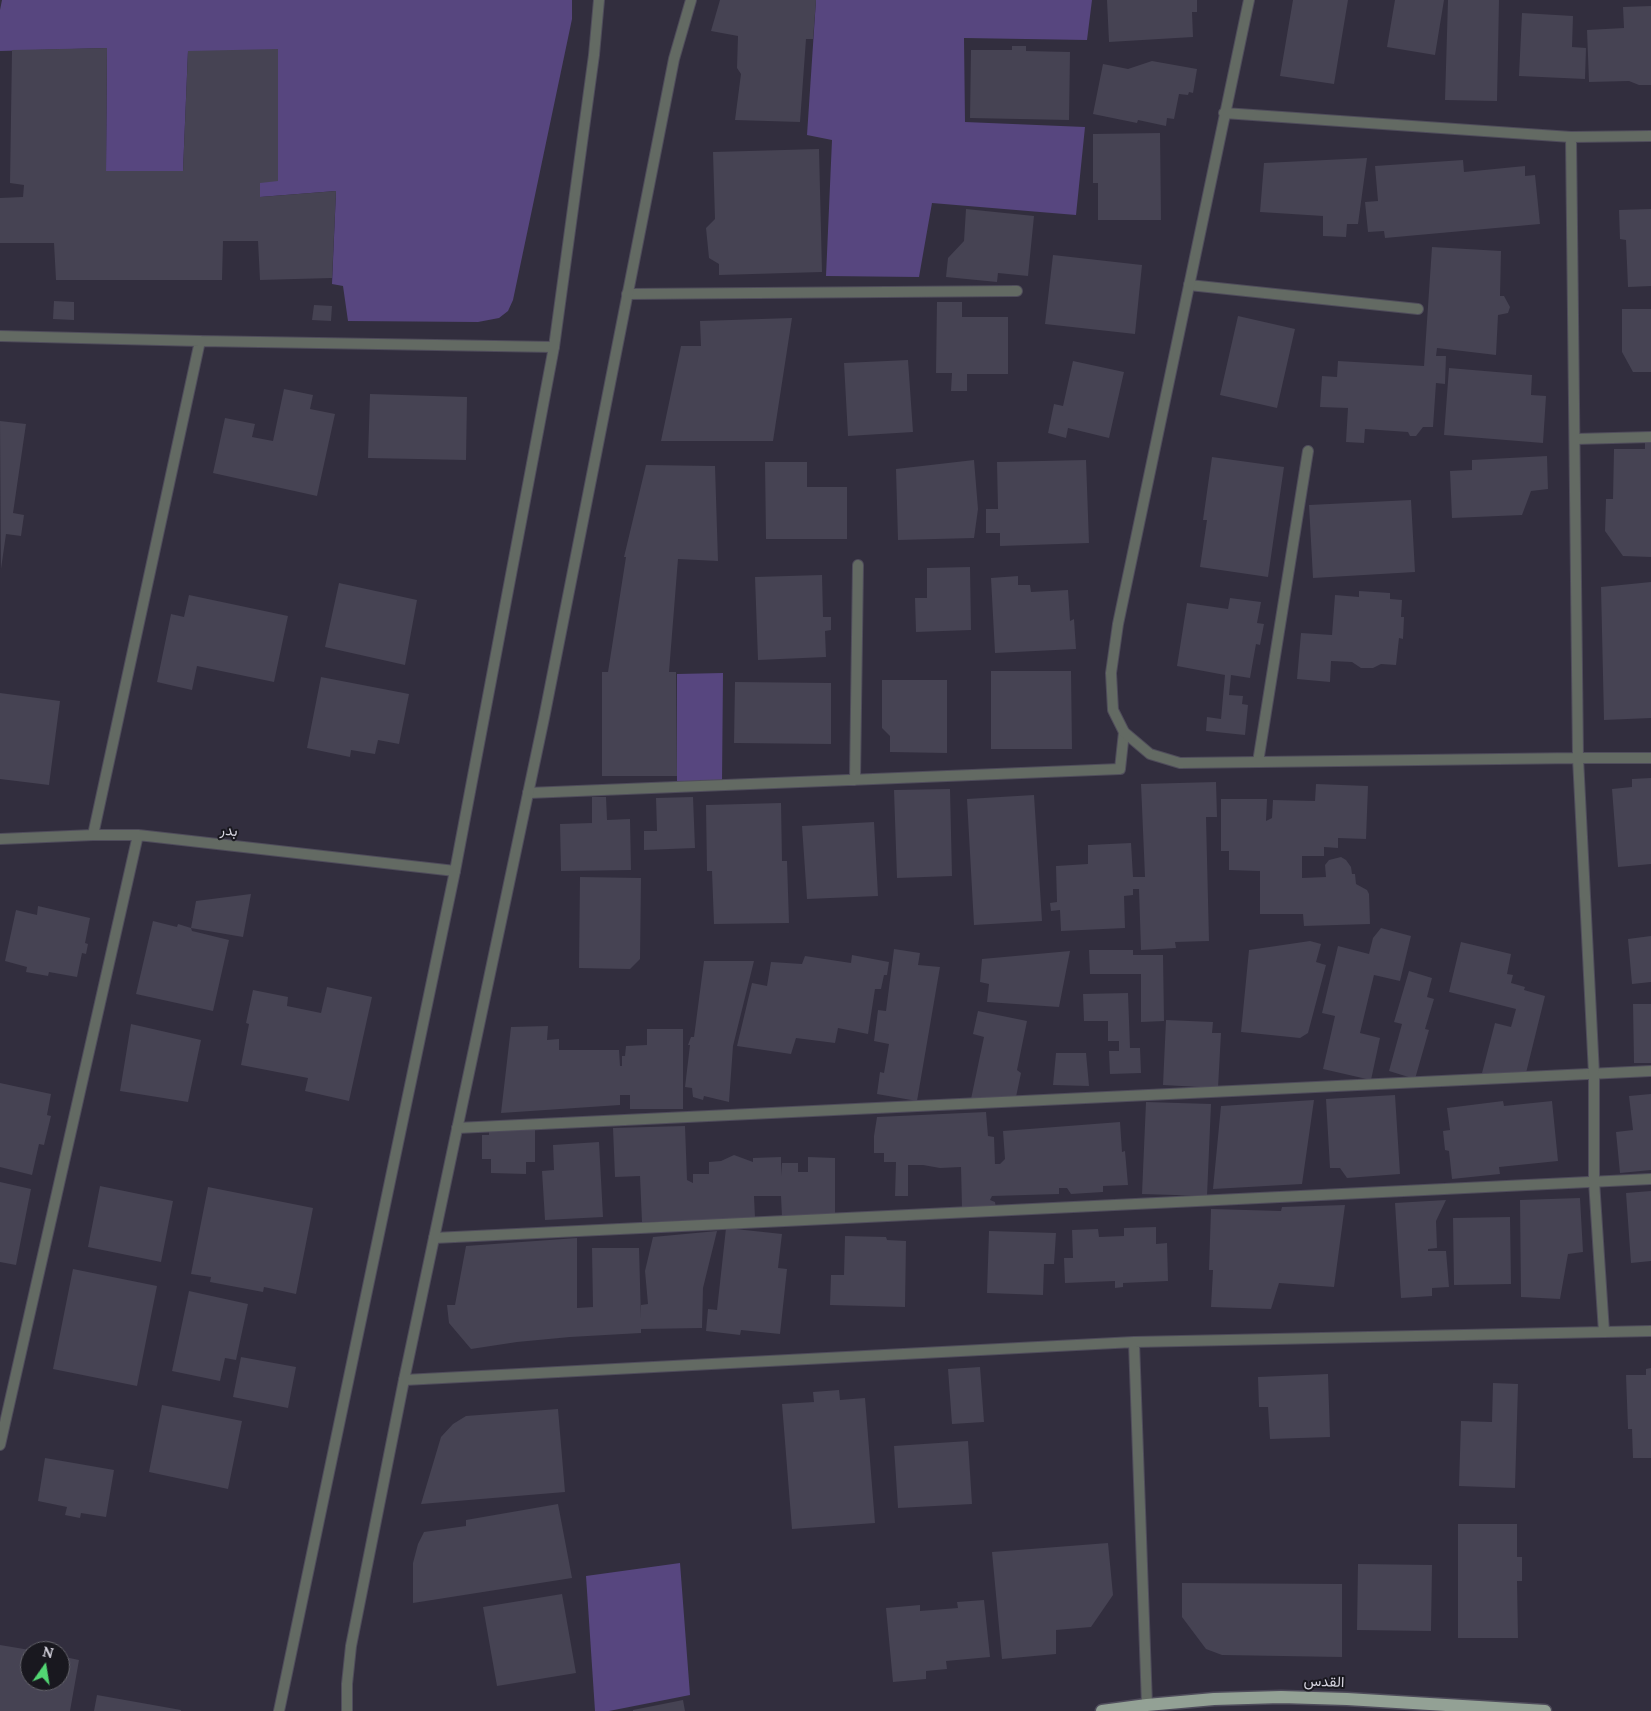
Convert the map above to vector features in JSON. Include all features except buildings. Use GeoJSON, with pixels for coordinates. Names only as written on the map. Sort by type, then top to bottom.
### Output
{"type":"FeatureCollection","features":[{"type":"Feature","properties":{"kind":"main road","name":"القدس"},"geometry":{"type":"LineString","coordinates":[[1102,1711],[1147,1704],[1281,1697],[1348,1699],[1545,1711]]}},
{"type":"Feature","properties":{"kind":"street"},"geometry":{"type":"LineString","coordinates":[[279,1711],[455,871],[554,347],[594,55],[599,0]]}},
{"type":"Feature","properties":{"kind":"street"},"geometry":{"type":"LineString","coordinates":[[347,1711],[347,1684],[351,1646],[404,1380],[528,793],[674,59],[691,0]]}},
{"type":"Feature","properties":{"kind":"street"},"geometry":{"type":"LineString","coordinates":[[1249,0],[1118,624],[1111,673],[1113,710],[1124,732],[1150,754],[1180,763],[1651,758]]}},
{"type":"Feature","properties":{"kind":"street"},"geometry":{"type":"LineString","coordinates":[[1224,113],[1571,137],[1651,136]]}},
{"type":"Feature","properties":{"kind":"street"},"geometry":{"type":"LineString","coordinates":[[1571,137],[1578,758],[1594,1074],[1594,1181],[1604,1332]]}},
{"type":"Feature","properties":{"kind":"street"},"geometry":{"type":"LineString","coordinates":[[1189,285],[1418,310]]}},
{"type":"Feature","properties":{"kind":"street"},"geometry":{"type":"LineString","coordinates":[[627,294],[1017,291]]}},
{"type":"Feature","properties":{"kind":"street"},"geometry":{"type":"LineString","coordinates":[[0,336],[200,342],[554,347]]}},
{"type":"Feature","properties":{"kind":"street"},"geometry":{"type":"LineString","coordinates":[[93,835],[200,342]]}},
{"type":"Feature","properties":{"kind":"street"},"geometry":{"type":"LineString","coordinates":[[1575,440],[1651,436]]}},
{"type":"Feature","properties":{"kind":"street"},"geometry":{"type":"LineString","coordinates":[[1258,762],[1308,451]]}},
{"type":"Feature","properties":{"kind":"street"},"geometry":{"type":"LineString","coordinates":[[855,780],[858,565]]}},
{"type":"Feature","properties":{"kind":"street"},"geometry":{"type":"LineString","coordinates":[[528,793],[1120,769],[1124,732]]}},
{"type":"Feature","properties":{"kind":"street","name":"بدر"},"geometry":{"type":"LineString","coordinates":[[0,839],[93,835],[138,836],[455,871]]}},
{"type":"Feature","properties":{"kind":"street"},"geometry":{"type":"LineString","coordinates":[[0,1445],[138,836]]}},
{"type":"Feature","properties":{"kind":"street"},"geometry":{"type":"LineString","coordinates":[[457,1128],[1651,1071]]}},
{"type":"Feature","properties":{"kind":"street"},"geometry":{"type":"LineString","coordinates":[[434,1238],[1651,1179]]}},
{"type":"Feature","properties":{"kind":"street"},"geometry":{"type":"LineString","coordinates":[[404,1380],[1134,1342],[1651,1331]]}},
{"type":"Feature","properties":{"kind":"street"},"geometry":{"type":"LineString","coordinates":[[1134,1342],[1147,1704]]}},
{"type":"Feature","properties":{"kind":"shaded area"},"geometry":{"type":"Polygon","coordinates":[[[2,0],[572,0],[572,19],[513,300],[508,311],[499,318],[478,322],[348,321],[343,286],[332,284],[336,191],[260,197],[260,183],[188,51],[183,171],[106,171],[107,48],[0,51],[0,10],[2,0]]]}},
{"type":"Feature","properties":{"kind":"shaded area"},"geometry":{"type":"Polygon","coordinates":[[[816,0],[1092,0],[1087,40],[964,38],[965,122],[1085,127],[1076,215],[932,203],[919,277],[826,276],[832,140],[807,135],[816,0]]]}},
{"type":"Feature","properties":{"kind":"shaded area"},"geometry":{"type":"Polygon","coordinates":[[[723,673],[722,782],[677,782],[677,674],[723,673]]]}},
{"type":"Feature","properties":{"kind":"shaded area"},"geometry":{"type":"Polygon","coordinates":[[[680,1563],[690,1695],[609,1711],[595,1711],[586,1576],[680,1563]]]}}]}
